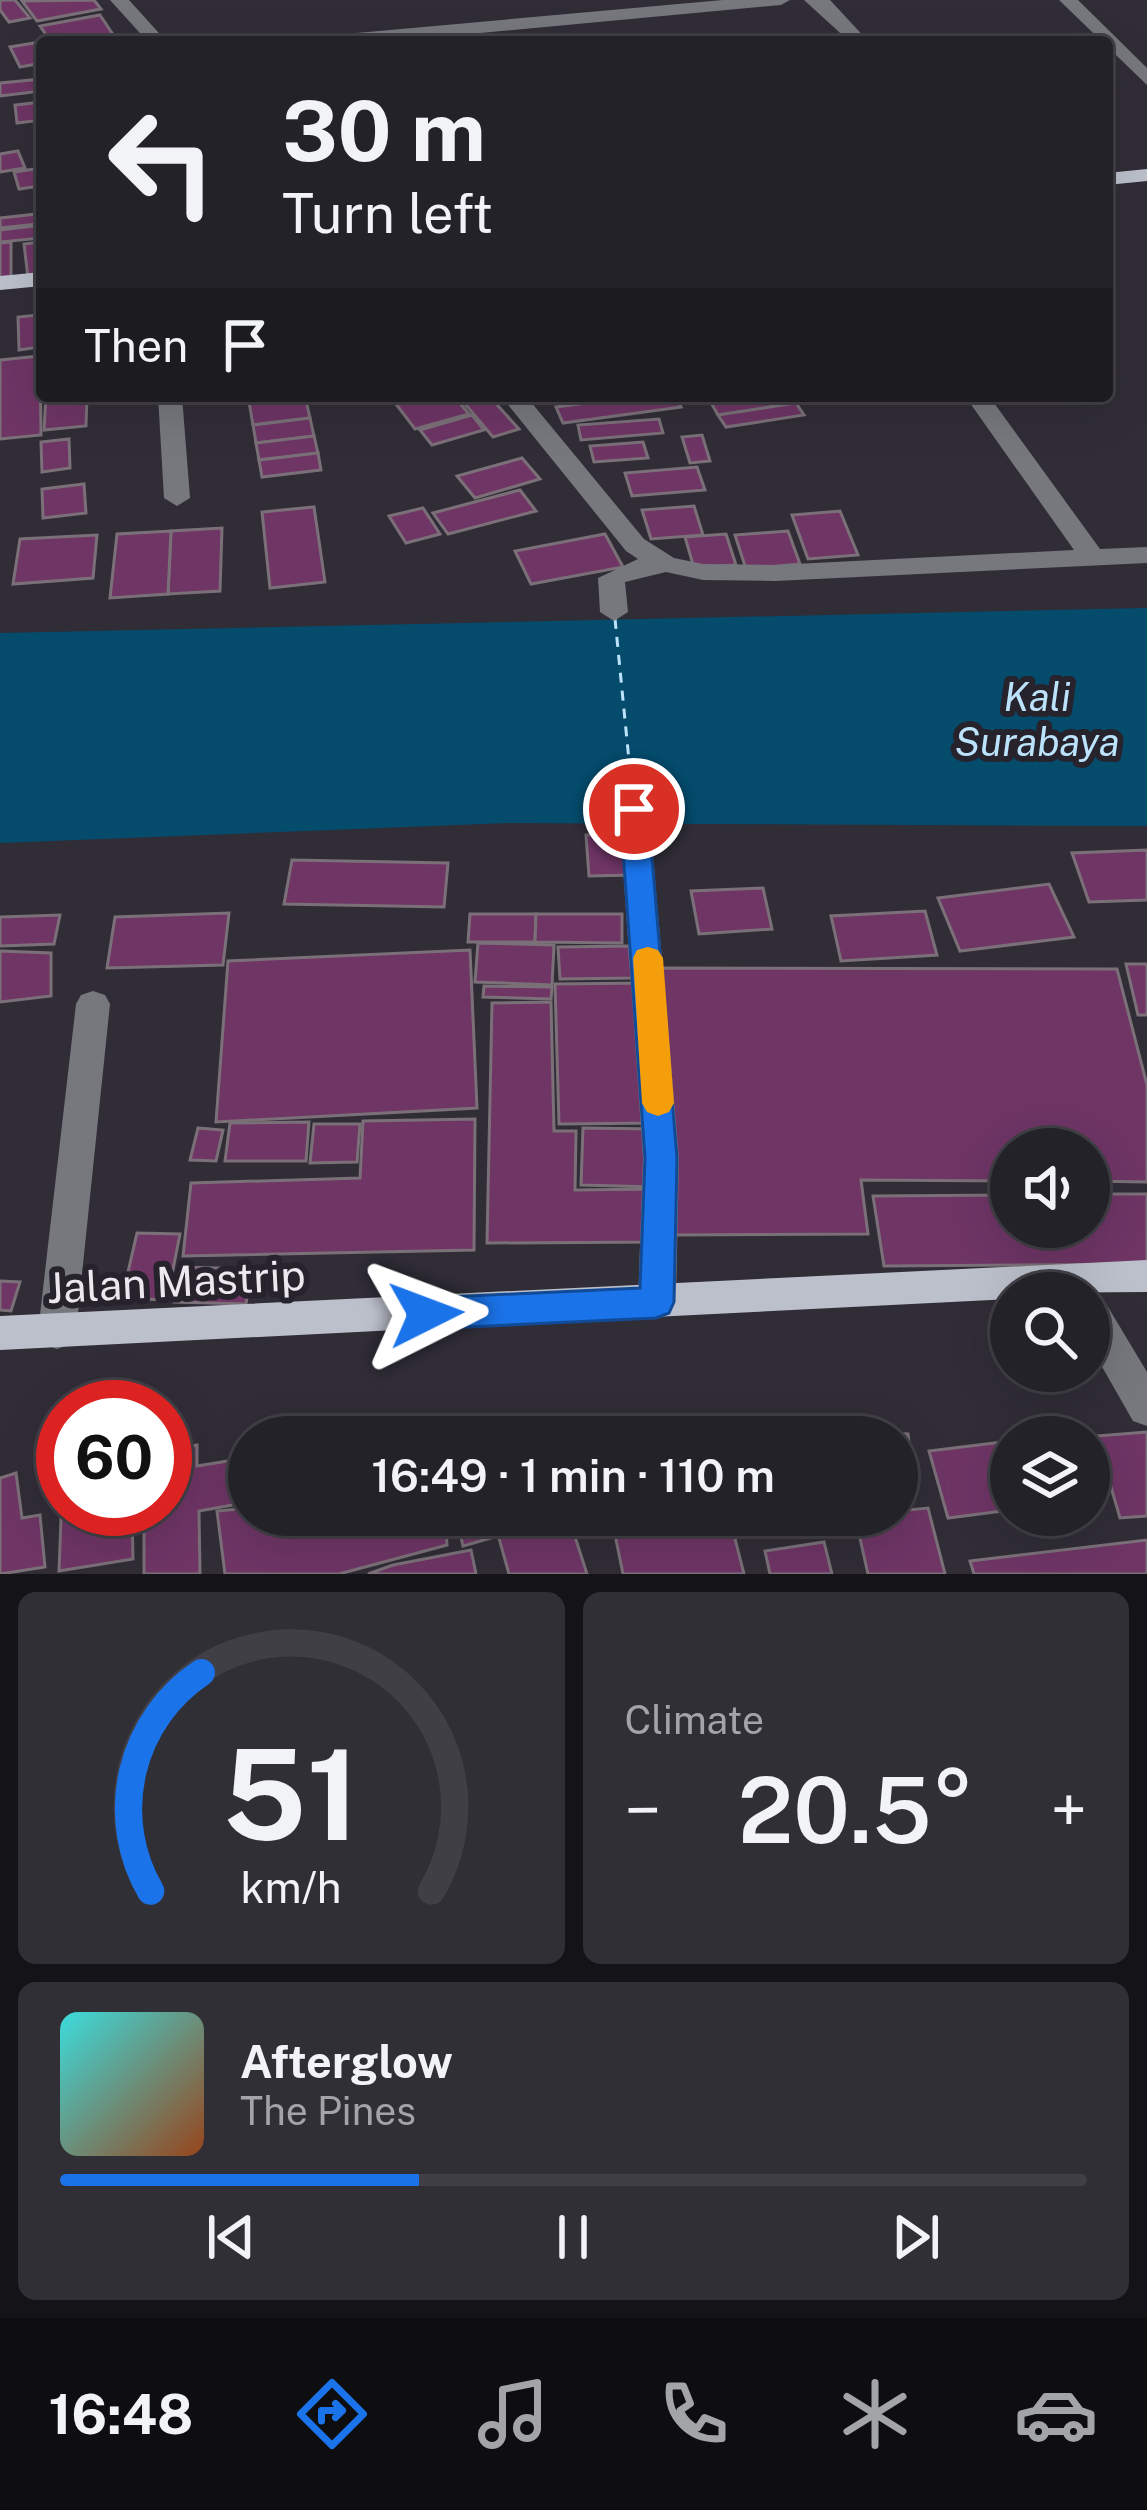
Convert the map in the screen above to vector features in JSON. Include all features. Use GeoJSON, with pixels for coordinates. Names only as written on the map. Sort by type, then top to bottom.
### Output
{"type":"FeatureCollection","features":[{"type":"Feature","properties":{"kind":"main road"},"geometry":{"type":"LineString","coordinates":[[1113,178],[1147,175]]}},
{"type":"Feature","properties":{"kind":"main road"},"geometry":{"type":"LineString","coordinates":[[0,283],[36,279]]}},
{"type":"Feature","properties":{"kind":"main road","name":"Jalan Mastrip"},"geometry":{"type":"LineString","coordinates":[[1110,1286],[1147,1276]]}},
{"type":"Feature","properties":{"kind":"main road","name":"Jalan Mastrip"},"geometry":{"type":"LineString","coordinates":[[0,1333],[656,1302],[990,1296]]}},
{"type":"Feature","properties":{"kind":"street"},"geometry":{"type":"LineString","coordinates":[[119,0],[152,36]]}},
{"type":"Feature","properties":{"kind":"street"},"geometry":{"type":"LineString","coordinates":[[388,36],[781,0]]}},
{"type":"Feature","properties":{"kind":"street"},"geometry":{"type":"LineString","coordinates":[[813,0],[824,4],[854,36]]}},
{"type":"Feature","properties":{"kind":"street"},"geometry":{"type":"LineString","coordinates":[[1068,0],[1104,36]]}},
{"type":"Feature","properties":{"kind":"street"},"geometry":{"type":"LineString","coordinates":[[1113,45],[1147,79]]}},
{"type":"Feature","properties":{"kind":"street"},"geometry":{"type":"LineString","coordinates":[[170,402],[177,498]]}},
{"type":"Feature","properties":{"kind":"street"},"geometry":{"type":"LineString","coordinates":[[518,402],[635,545],[666,564],[703,572],[775,573],[1147,555]]}},
{"type":"Feature","properties":{"kind":"street"},"geometry":{"type":"LineString","coordinates":[[981,402],[1090,556]]}},
{"type":"Feature","properties":{"kind":"street"},"geometry":{"type":"LineString","coordinates":[[614,612],[611,578],[619,571],[666,564]]}},
{"type":"Feature","properties":{"kind":"street"},"geometry":{"type":"LineString","coordinates":[[634,809],[661,1158],[656,1302]]}},
{"type":"Feature","properties":{"kind":"street"},"geometry":{"type":"LineString","coordinates":[[57,1332],[93,1004]]}},
{"type":"Feature","properties":{"kind":"street"},"geometry":{"type":"LineString","coordinates":[[1110,1345],[1147,1408]]}},
{"type":"Feature","properties":{"kind":"water","name":"Kali Surabaya"},"geometry":{"type":"Polygon","coordinates":[[[1147,608],[1147,826],[508,823],[0,843],[0,633],[1147,608]]]}},
{"type":"Feature","properties":{"kind":"building"},"geometry":{"type":"Polygon","coordinates":[[[0,0],[15,0],[30,18],[9,22],[0,10],[0,0]]]}},
{"type":"Feature","properties":{"kind":"building"},"geometry":{"type":"Polygon","coordinates":[[[94,0],[101,9],[37,21],[22,1],[94,0]]]}},
{"type":"Feature","properties":{"kind":"building"},"geometry":{"type":"Polygon","coordinates":[[[100,15],[114,36],[47,36],[40,26],[100,15]]]}},
{"type":"Feature","properties":{"kind":"building"},"geometry":{"type":"Polygon","coordinates":[[[36,43],[36,64],[20,67],[10,47],[36,43]]]}},
{"type":"Feature","properties":{"kind":"building"},"geometry":{"type":"Polygon","coordinates":[[[36,80],[36,92],[0,96],[0,83],[36,80]]]}},
{"type":"Feature","properties":{"kind":"building"},"geometry":{"type":"Polygon","coordinates":[[[36,103],[36,121],[17,123],[15,105],[36,103]]]}},
{"type":"Feature","properties":{"kind":"building"},"geometry":{"type":"Polygon","coordinates":[[[18,151],[25,168],[0,172],[0,154],[18,151]]]}},
{"type":"Feature","properties":{"kind":"building"},"geometry":{"type":"Polygon","coordinates":[[[35,169],[36,187],[19,189],[14,172],[35,169]]]}},
{"type":"Feature","properties":{"kind":"building"},"geometry":{"type":"Polygon","coordinates":[[[36,214],[36,224],[0,228],[0,218],[36,214]]]}},
{"type":"Feature","properties":{"kind":"building"},"geometry":{"type":"Polygon","coordinates":[[[36,226],[36,239],[0,242],[0,230],[36,226]]]}},
{"type":"Feature","properties":{"kind":"building"},"geometry":{"type":"Polygon","coordinates":[[[11,242],[11,279],[0,280],[0,243],[11,242]]]}},
{"type":"Feature","properties":{"kind":"building"},"geometry":{"type":"Polygon","coordinates":[[[36,243],[36,277],[28,278],[24,244],[36,243]]]}},
{"type":"Feature","properties":{"kind":"building"},"geometry":{"type":"Polygon","coordinates":[[[36,315],[36,348],[19,350],[18,317],[36,315]]]}},
{"type":"Feature","properties":{"kind":"building"},"geometry":{"type":"Polygon","coordinates":[[[36,356],[41,435],[0,439],[0,360],[36,356]]]}},
{"type":"Feature","properties":{"kind":"building"},"geometry":{"type":"Polygon","coordinates":[[[46,402],[87,402],[86,426],[44,430],[46,402]]]}},
{"type":"Feature","properties":{"kind":"building"},"geometry":{"type":"Polygon","coordinates":[[[249,402],[306,402],[310,418],[253,425],[249,402]]]}},
{"type":"Feature","properties":{"kind":"building"},"geometry":{"type":"Polygon","coordinates":[[[459,402],[469,414],[415,429],[396,404],[459,402]]]}},
{"type":"Feature","properties":{"kind":"building"},"geometry":{"type":"Polygon","coordinates":[[[464,402],[494,402],[519,429],[493,437],[464,402]]]}},
{"type":"Feature","properties":{"kind":"building"},"geometry":{"type":"Polygon","coordinates":[[[678,402],[681,407],[563,423],[556,407],[678,402]]]}},
{"type":"Feature","properties":{"kind":"building"},"geometry":{"type":"Polygon","coordinates":[[[711,402],[796,403],[718,415],[711,402]]]}},
{"type":"Feature","properties":{"kind":"building"},"geometry":{"type":"Polygon","coordinates":[[[796,403],[804,415],[726,427],[718,415],[796,403]]]}},
{"type":"Feature","properties":{"kind":"building"},"geometry":{"type":"Polygon","coordinates":[[[472,415],[484,430],[432,445],[420,430],[472,415]]]}},
{"type":"Feature","properties":{"kind":"building"},"geometry":{"type":"Polygon","coordinates":[[[310,418],[314,436],[256,443],[253,425],[310,418]]]}},
{"type":"Feature","properties":{"kind":"building"},"geometry":{"type":"Polygon","coordinates":[[[659,419],[663,433],[581,440],[578,425],[659,419]]]}},
{"type":"Feature","properties":{"kind":"building"},"geometry":{"type":"Polygon","coordinates":[[[702,435],[710,461],[690,463],[682,437],[702,435]]]}},
{"type":"Feature","properties":{"kind":"building"},"geometry":{"type":"Polygon","coordinates":[[[314,436],[318,453],[259,460],[256,443],[314,436]]]}},
{"type":"Feature","properties":{"kind":"building"},"geometry":{"type":"Polygon","coordinates":[[[69,439],[70,468],[42,472],[41,442],[69,439]]]}},
{"type":"Feature","properties":{"kind":"building"},"geometry":{"type":"Polygon","coordinates":[[[643,442],[648,458],[594,462],[590,446],[643,442]]]}},
{"type":"Feature","properties":{"kind":"building"},"geometry":{"type":"Polygon","coordinates":[[[318,453],[321,470],[262,477],[259,460],[318,453]]]}},
{"type":"Feature","properties":{"kind":"building"},"geometry":{"type":"Polygon","coordinates":[[[522,458],[540,479],[475,498],[457,476],[522,458]]]}},
{"type":"Feature","properties":{"kind":"building"},"geometry":{"type":"Polygon","coordinates":[[[697,467],[705,490],[632,496],[625,473],[697,467]]]}},
{"type":"Feature","properties":{"kind":"building"},"geometry":{"type":"Polygon","coordinates":[[[84,484],[86,513],[43,518],[42,489],[84,484]]]}},
{"type":"Feature","properties":{"kind":"building"},"geometry":{"type":"Polygon","coordinates":[[[520,490],[536,511],[448,534],[433,513],[520,490]]]}},
{"type":"Feature","properties":{"kind":"building"},"geometry":{"type":"Polygon","coordinates":[[[694,506],[703,535],[651,539],[642,510],[694,506]]]}},
{"type":"Feature","properties":{"kind":"building"},"geometry":{"type":"Polygon","coordinates":[[[314,507],[325,582],[270,588],[262,512],[314,507]]]}},
{"type":"Feature","properties":{"kind":"building"},"geometry":{"type":"Polygon","coordinates":[[[423,508],[440,534],[406,543],[389,516],[423,508]]]}},
{"type":"Feature","properties":{"kind":"building"},"geometry":{"type":"Polygon","coordinates":[[[840,511],[858,555],[808,559],[792,515],[840,511]]]}},
{"type":"Feature","properties":{"kind":"building"},"geometry":{"type":"Polygon","coordinates":[[[222,528],[220,591],[168,594],[171,531],[222,528]]]}},
{"type":"Feature","properties":{"kind":"building"},"geometry":{"type":"Polygon","coordinates":[[[171,531],[168,594],[110,598],[117,534],[171,531]]]}},
{"type":"Feature","properties":{"kind":"building"},"geometry":{"type":"Polygon","coordinates":[[[788,531],[800,564],[746,569],[735,535],[788,531]]]}},
{"type":"Feature","properties":{"kind":"building"},"geometry":{"type":"Polygon","coordinates":[[[605,534],[623,567],[531,584],[515,551],[605,534]]]}},
{"type":"Feature","properties":{"kind":"building"},"geometry":{"type":"Polygon","coordinates":[[[726,534],[736,565],[694,568],[685,537],[726,534]]]}},
{"type":"Feature","properties":{"kind":"building"},"geometry":{"type":"Polygon","coordinates":[[[97,535],[93,578],[13,584],[20,539],[97,535]]]}},
{"type":"Feature","properties":{"kind":"building"},"geometry":{"type":"Polygon","coordinates":[[[630,834],[634,875],[589,876],[586,835],[630,834]]]}},
{"type":"Feature","properties":{"kind":"building"},"geometry":{"type":"Polygon","coordinates":[[[1147,850],[1147,900],[1089,902],[1072,853],[1147,850]]]}},
{"type":"Feature","properties":{"kind":"building"},"geometry":{"type":"Polygon","coordinates":[[[292,860],[448,863],[444,907],[284,904],[292,860]]]}},
{"type":"Feature","properties":{"kind":"building"},"geometry":{"type":"Polygon","coordinates":[[[1049,884],[1074,937],[960,951],[938,898],[1049,884]]]}},
{"type":"Feature","properties":{"kind":"building"},"geometry":{"type":"Polygon","coordinates":[[[763,888],[772,929],[699,934],[691,891],[763,888]]]}},
{"type":"Feature","properties":{"kind":"building"},"geometry":{"type":"Polygon","coordinates":[[[925,911],[937,955],[841,961],[831,916],[925,911]]]}},
{"type":"Feature","properties":{"kind":"building"},"geometry":{"type":"Polygon","coordinates":[[[229,913],[223,965],[107,968],[115,917],[229,913]]]}},
{"type":"Feature","properties":{"kind":"building"},"geometry":{"type":"Polygon","coordinates":[[[470,914],[536,914],[535,942],[468,942],[470,914]]]}},
{"type":"Feature","properties":{"kind":"building"},"geometry":{"type":"Polygon","coordinates":[[[536,914],[622,914],[622,943],[535,942],[536,914]]]}},
{"type":"Feature","properties":{"kind":"building"},"geometry":{"type":"Polygon","coordinates":[[[60,915],[54,944],[0,946],[0,917],[60,915]]]}},
{"type":"Feature","properties":{"kind":"building"},"geometry":{"type":"Polygon","coordinates":[[[478,943],[554,945],[552,985],[475,982],[478,943]]]}},
{"type":"Feature","properties":{"kind":"building"},"geometry":{"type":"Polygon","coordinates":[[[629,946],[632,978],[560,979],[558,947],[629,946]]]}},
{"type":"Feature","properties":{"kind":"building"},"geometry":{"type":"Polygon","coordinates":[[[470,950],[477,1108],[216,1122],[228,961],[470,950]]]}},
{"type":"Feature","properties":{"kind":"building"},"geometry":{"type":"Polygon","coordinates":[[[0,951],[51,953],[51,996],[0,1002],[0,951]]]}},
{"type":"Feature","properties":{"kind":"building"},"geometry":{"type":"Polygon","coordinates":[[[1126,964],[1147,964],[1147,1015],[1138,1015],[1126,964]]]}},
{"type":"Feature","properties":{"kind":"building"},"geometry":{"type":"Polygon","coordinates":[[[659,968],[1117,969],[1147,1085],[1147,1182],[1110,1181],[1110,1128],[990,1128],[990,1181],[861,1180],[868,1234],[674,1235],[659,968]]]}},
{"type":"Feature","properties":{"kind":"building"},"geometry":{"type":"Polygon","coordinates":[[[647,983],[657,1123],[559,1124],[555,984],[647,983]]]}},
{"type":"Feature","properties":{"kind":"building"},"geometry":{"type":"Polygon","coordinates":[[[484,986],[552,987],[551,999],[483,997],[484,986]]]}},
{"type":"Feature","properties":{"kind":"building"},"geometry":{"type":"Polygon","coordinates":[[[551,1002],[554,1131],[576,1131],[575,1190],[654,1189],[656,1242],[487,1243],[492,1003],[551,1002]]]}},
{"type":"Feature","properties":{"kind":"building"},"geometry":{"type":"Polygon","coordinates":[[[475,1119],[474,1250],[183,1256],[191,1183],[360,1178],[363,1121],[475,1119]]]}},
{"type":"Feature","properties":{"kind":"building"},"geometry":{"type":"Polygon","coordinates":[[[309,1122],[306,1161],[225,1161],[230,1123],[309,1122]]]}},
{"type":"Feature","properties":{"kind":"building"},"geometry":{"type":"Polygon","coordinates":[[[314,1124],[360,1124],[357,1162],[310,1163],[314,1124]]]}},
{"type":"Feature","properties":{"kind":"building"},"geometry":{"type":"Polygon","coordinates":[[[198,1128],[223,1130],[216,1161],[190,1160],[198,1128]]]}},
{"type":"Feature","properties":{"kind":"building"},"geometry":{"type":"Polygon","coordinates":[[[583,1128],[656,1129],[656,1187],[581,1185],[583,1128]]]}},
{"type":"Feature","properties":{"kind":"building"},"geometry":{"type":"Polygon","coordinates":[[[1110,1194],[1147,1194],[1147,1264],[884,1266],[873,1196],[990,1195],[990,1248],[1110,1248],[1110,1194]]]}},
{"type":"Feature","properties":{"kind":"building"},"geometry":{"type":"Polygon","coordinates":[[[137,1233],[180,1234],[167,1300],[122,1298],[137,1233]]]}},
{"type":"Feature","properties":{"kind":"building"},"geometry":{"type":"Polygon","coordinates":[[[181,1267],[251,1269],[246,1304],[174,1302],[181,1267]]]}},
{"type":"Feature","properties":{"kind":"building"},"geometry":{"type":"Polygon","coordinates":[[[0,1281],[20,1282],[11,1311],[0,1310],[0,1281]]]}},
{"type":"Feature","properties":{"kind":"building"},"geometry":{"type":"Polygon","coordinates":[[[1147,1432],[1147,1516],[1120,1518],[1110,1484],[1110,1435],[1147,1432]]]}},
{"type":"Feature","properties":{"kind":"building"},"geometry":{"type":"Polygon","coordinates":[[[990,1444],[990,1513],[948,1518],[929,1451],[990,1444]]]}},
{"type":"Feature","properties":{"kind":"building"},"geometry":{"type":"Polygon","coordinates":[[[197,1445],[197,1466],[228,1461],[228,1506],[199,1511],[200,1574],[144,1574],[144,1536],[192,1536],[192,1446],[197,1445]]]}},
{"type":"Feature","properties":{"kind":"building"},"geometry":{"type":"Polygon","coordinates":[[[16,1473],[22,1518],[36,1516],[45,1567],[0,1574],[0,1478],[16,1473]]]}},
{"type":"Feature","properties":{"kind":"building"},"geometry":{"type":"Polygon","coordinates":[[[928,1508],[945,1574],[868,1574],[859,1536],[918,1536],[918,1509],[928,1508]]]}},
{"type":"Feature","properties":{"kind":"building"},"geometry":{"type":"Polygon","coordinates":[[[228,1510],[228,1536],[446,1536],[447,1545],[339,1574],[225,1574],[217,1511],[228,1510]]]}},
{"type":"Feature","properties":{"kind":"building"},"geometry":{"type":"Polygon","coordinates":[[[60,1536],[133,1536],[133,1559],[59,1571],[60,1536]]]}},
{"type":"Feature","properties":{"kind":"building"},"geometry":{"type":"Polygon","coordinates":[[[461,1536],[490,1536],[491,1538],[463,1546],[461,1536]]]}},
{"type":"Feature","properties":{"kind":"building"},"geometry":{"type":"Polygon","coordinates":[[[498,1536],[575,1536],[587,1574],[509,1574],[498,1536]]]}},
{"type":"Feature","properties":{"kind":"building"},"geometry":{"type":"Polygon","coordinates":[[[615,1536],[734,1536],[744,1574],[623,1574],[615,1536]]]}},
{"type":"Feature","properties":{"kind":"building"},"geometry":{"type":"Polygon","coordinates":[[[1147,1540],[1147,1574],[974,1574],[970,1561],[1147,1540]]]}},
{"type":"Feature","properties":{"kind":"building"},"geometry":{"type":"Polygon","coordinates":[[[824,1542],[832,1574],[770,1574],[765,1551],[824,1542]]]}},
{"type":"Feature","properties":{"kind":"building"},"geometry":{"type":"Polygon","coordinates":[[[471,1550],[476,1574],[368,1574],[393,1565],[471,1550]]]}},
{"type":"Feature","properties":{"kind":"ferry route"},"geometry":{"type":"LineString","coordinates":[[615,619],[633,801]]}},
{"type":"Feature","properties":{"kind":"slow traffic"},"geometry":{"type":"LineString","coordinates":[[648,958],[658,1103]]}},
{"type":"Feature","properties":{"kind":"route"},"geometry":{"type":"LineString","coordinates":[[426,1314],[656,1302],[661,1158],[634,809]]}}]}
